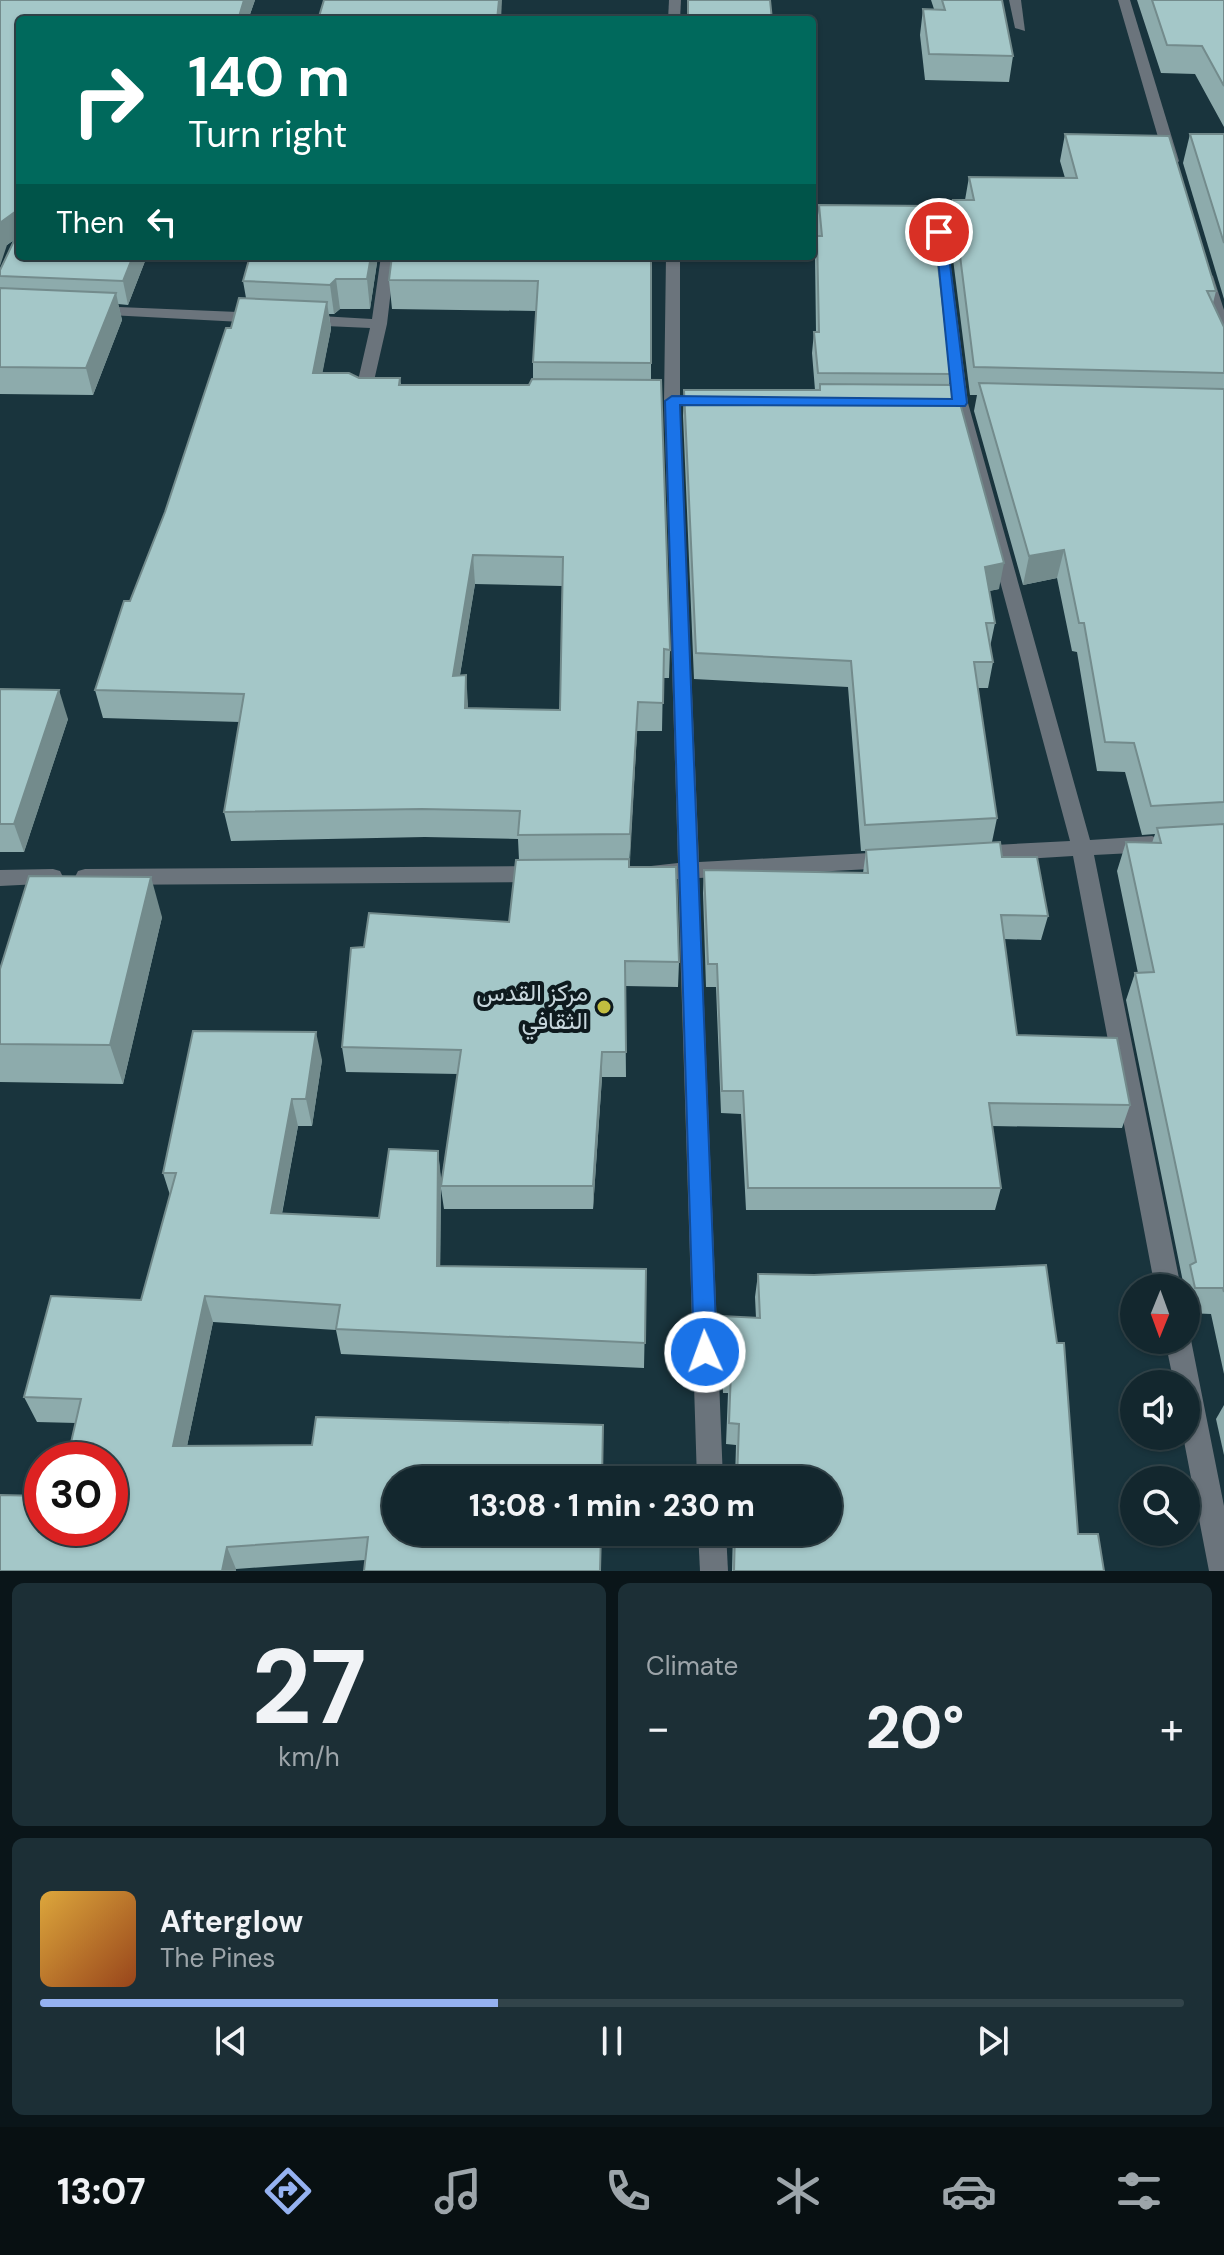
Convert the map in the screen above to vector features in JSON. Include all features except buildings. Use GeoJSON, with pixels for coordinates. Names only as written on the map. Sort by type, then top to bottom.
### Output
{"type":"FeatureCollection","features":[{"type":"Feature","properties":{"kind":"street"},"geometry":{"type":"LineString","coordinates":[[1015,0],[1021,28]]}},
{"type":"Feature","properties":{"kind":"street"},"geometry":{"type":"LineString","coordinates":[[1124,0],[1178,183]]}},
{"type":"Feature","properties":{"kind":"street"},"geometry":{"type":"LineString","coordinates":[[936,204],[960,403],[1082,847],[1165,1274]]}},
{"type":"Feature","properties":{"kind":"street"},"geometry":{"type":"LineString","coordinates":[[1201,259],[1224,335]]}},
{"type":"Feature","properties":{"kind":"street"},"geometry":{"type":"LineString","coordinates":[[387,260],[379,324],[362,398],[393,398]]}},
{"type":"Feature","properties":{"kind":"street"},"geometry":{"type":"LineString","coordinates":[[673,260],[672,401],[709,1466]]}},
{"type":"Feature","properties":{"kind":"street"},"geometry":{"type":"LineString","coordinates":[[79,310],[379,324]]}},
{"type":"Feature","properties":{"kind":"street"},"geometry":{"type":"LineString","coordinates":[[955,856],[1177,843]]}},
{"type":"Feature","properties":{"kind":"street"},"geometry":{"type":"LineString","coordinates":[[623,873],[687,873],[908,859]]}},
{"type":"Feature","properties":{"kind":"street"},"geometry":{"type":"LineString","coordinates":[[0,878],[559,874]]}},
{"type":"Feature","properties":{"kind":"street"},"geometry":{"type":"LineString","coordinates":[[1181,1354],[1223,1571]]}},
{"type":"Feature","properties":{"kind":"street"},"geometry":{"type":"LineString","coordinates":[[713,1546],[714,1571]]}},
{"type":"Feature","properties":{"kind":"place","name":"مركز القدس الثقافي"},"geometry":{"type":"Point","coordinates":[604,1007]}},
{"type":"Feature","properties":{"kind":"route"},"geometry":{"type":"LineString","coordinates":[[705,1352],[672,401],[960,403],[939,232]]}}]}
